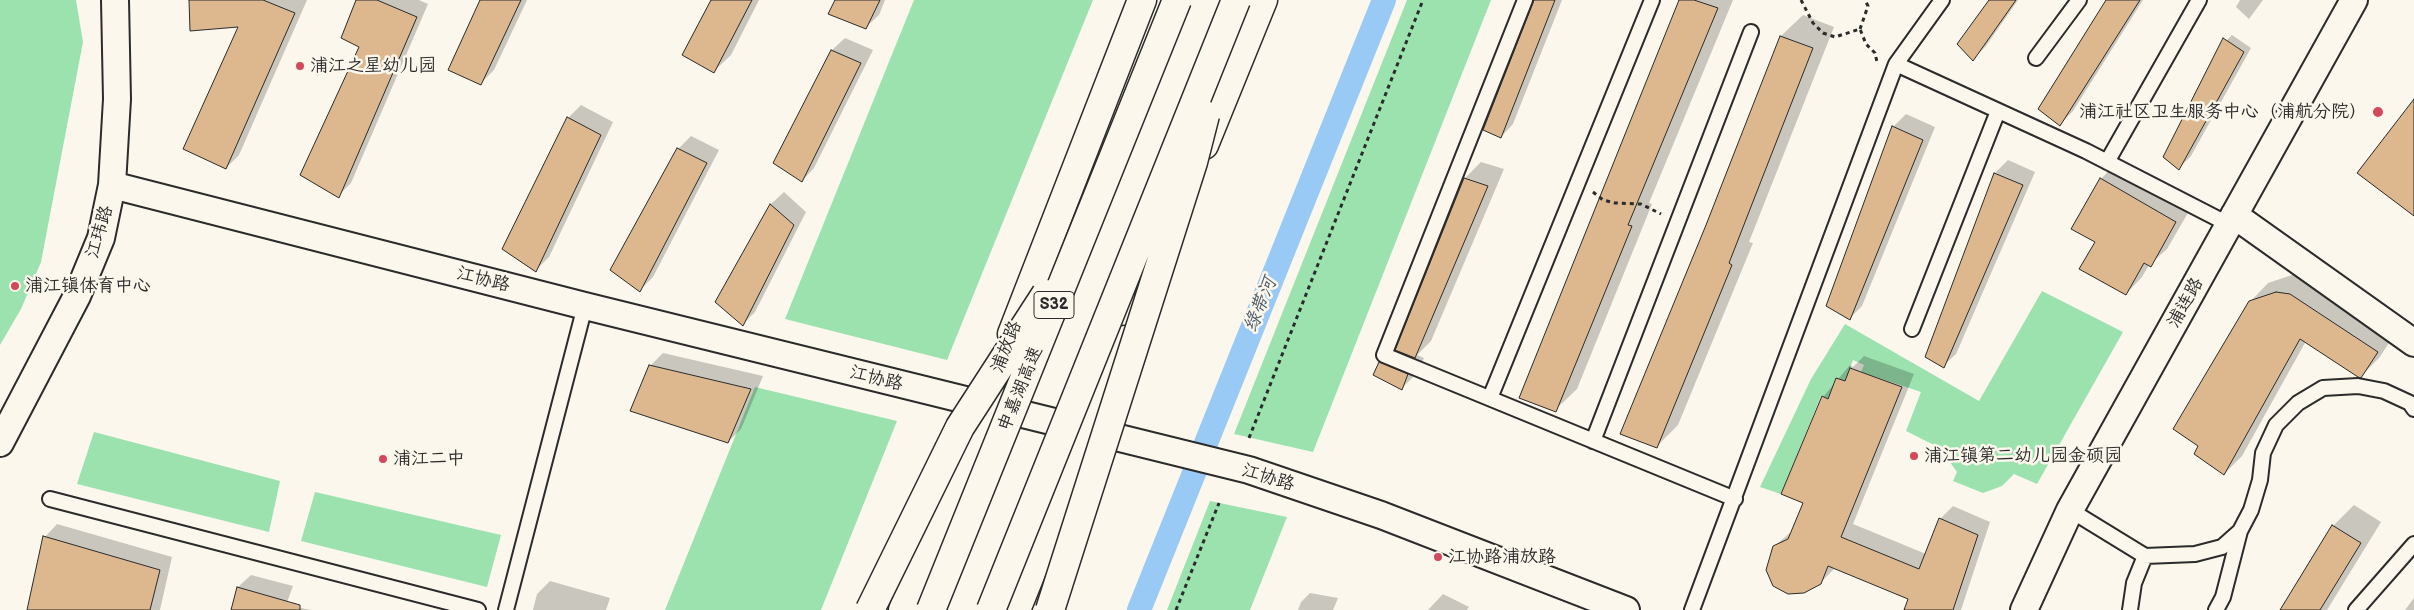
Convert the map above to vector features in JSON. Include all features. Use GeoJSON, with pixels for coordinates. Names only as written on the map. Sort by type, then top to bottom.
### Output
{"type":"FeatureCollection","features":[{"type":"Feature","properties":{"kind":"main road","name":"浦放路"},"geometry":{"type":"LineString","coordinates":[[903,610],[1142,0]]}},
{"type":"Feature","properties":{"kind":"main road","name":"申嘉湖高速"},"geometry":{"type":"LineString","coordinates":[[931,610],[1177,0]]}},
{"type":"Feature","properties":{"kind":"main road"},"geometry":{"type":"LineString","coordinates":[[1016,610],[1263,0]]}},
{"type":"Feature","properties":{"kind":"main road"},"geometry":{"type":"LineString","coordinates":[[992,610],[1233,7]]}},
{"type":"Feature","properties":{"kind":"main road"},"geometry":{"type":"LineString","coordinates":[[1050,610],[1193,162],[1233,7]]}},
{"type":"Feature","properties":{"kind":"main road"},"geometry":{"type":"LineString","coordinates":[[870,610],[960,427],[1081,240]]}},
{"type":"Feature","properties":{"kind":"street","name":"江玮路"},"geometry":{"type":"LineString","coordinates":[[0,443],[77,296],[101,238],[112,185],[117,99],[115,0]]}},
{"type":"Feature","properties":{"kind":"street","name":"浦连路"},"geometry":{"type":"LineString","coordinates":[[2024,610],[2070,510],[2354,0]]}},
{"type":"Feature","properties":{"kind":"street","name":"江协路"},"geometry":{"type":"LineString","coordinates":[[112,185],[585,306],[984,406],[1088,430],[1151,448],[1249,470],[1381,514],[1626,610]]}},
{"type":"Feature","properties":{"kind":"street"},"geometry":{"type":"LineString","coordinates":[[2231,220],[2414,343]]}},
{"type":"Feature","properties":{"kind":"lane"},"geometry":{"type":"LineString","coordinates":[[1525,0],[1384,355],[1735,499]]}},
{"type":"Feature","properties":{"kind":"lane"},"geometry":{"type":"LineString","coordinates":[[1490,398],[1652,0]]}},
{"type":"Feature","properties":{"kind":"lane"},"geometry":{"type":"LineString","coordinates":[[1692,610],[1894,70],[1942,0]]}},
{"type":"Feature","properties":{"kind":"lane"},"geometry":{"type":"LineString","coordinates":[[2036,58],[2079,0]]}},
{"type":"Feature","properties":{"kind":"lane"},"geometry":{"type":"LineString","coordinates":[[2107,162],[2199,0]]}},
{"type":"Feature","properties":{"kind":"lane"},"geometry":{"type":"LineString","coordinates":[[1593,441],[1751,32]]}},
{"type":"Feature","properties":{"kind":"lane"},"geometry":{"type":"LineString","coordinates":[[1894,70],[1998,111],[2231,220]]}},
{"type":"Feature","properties":{"kind":"lane"},"geometry":{"type":"LineString","coordinates":[[1912,329],[1998,111]]}},
{"type":"Feature","properties":{"kind":"lane"},"geometry":{"type":"LineString","coordinates":[[506,610],[585,306]]}},
{"type":"Feature","properties":{"kind":"lane"},"geometry":{"type":"LineString","coordinates":[[2216,610],[2223,597],[2240,531],[2251,510],[2260,480],[2263,453],[2276,425],[2298,403],[2323,388],[2358,386],[2384,391],[2410,403],[2414,409]]}},
{"type":"Feature","properties":{"kind":"lane"},"geometry":{"type":"LineString","coordinates":[[50,499],[478,610]]}},
{"type":"Feature","properties":{"kind":"lane"},"geometry":{"type":"LineString","coordinates":[[2070,510],[2145,556],[2195,554],[2222,547],[2240,531]]}},
{"type":"Feature","properties":{"kind":"lane"},"geometry":{"type":"LineString","coordinates":[[2356,610],[2414,544]]}},
{"type":"Feature","properties":{"kind":"lane"},"geometry":{"type":"LineString","coordinates":[[2130,610],[2134,583],[2145,556]]}},
{"type":"Feature","properties":{"kind":"path"},"geometry":{"type":"LineString","coordinates":[[1249,438],[1423,0]]}},
{"type":"Feature","properties":{"kind":"path"},"geometry":{"type":"LineString","coordinates":[[1802,0],[1813,23],[1824,33],[1835,37],[1860,29]]}},
{"type":"Feature","properties":{"kind":"path"},"geometry":{"type":"LineString","coordinates":[[1805,7],[1808,0]]}},
{"type":"Feature","properties":{"kind":"path"},"geometry":{"type":"LineString","coordinates":[[1866,0],[1868,6],[1860,29],[1866,44],[1875,52],[1877,62],[1894,70]]}},
{"type":"Feature","properties":{"kind":"path"},"geometry":{"type":"LineString","coordinates":[[1577,183],[1603,200],[1623,204],[1641,204],[1678,222]]}},
{"type":"Feature","properties":{"kind":"path"},"geometry":{"type":"LineString","coordinates":[[1176,610],[1219,503]]}},
{"type":"Feature","properties":{"kind":"green space"},"geometry":{"type":"Polygon","coordinates":[[[0,0],[76,0],[83,42],[41,262],[21,309],[0,345],[0,0]]]}},
{"type":"Feature","properties":{"kind":"green space"},"geometry":{"type":"Polygon","coordinates":[[[914,0],[1093,0],[947,360],[785,319],[914,0]]]}},
{"type":"Feature","properties":{"kind":"green space"},"geometry":{"type":"Polygon","coordinates":[[[1407,0],[1491,0],[1313,452],[1234,434],[1407,0]]]}},
{"type":"Feature","properties":{"kind":"green space"},"geometry":{"type":"Polygon","coordinates":[[[2042,291],[2123,332],[2037,484],[2014,474],[2002,486],[1983,493],[1953,481],[1957,472],[1940,448],[1906,431],[1921,392],[1861,372],[1864,365],[1853,360],[1845,381],[1836,378],[1828,399],[1821,396],[1781,494],[1760,487],[1811,379],[1845,324],[1979,401],[2042,291]]]}},
{"type":"Feature","properties":{"kind":"green space"},"geometry":{"type":"Polygon","coordinates":[[[755,387],[897,421],[821,610],[665,610],[755,387]]]}},
{"type":"Feature","properties":{"kind":"green space"},"geometry":{"type":"Polygon","coordinates":[[[94,432],[280,481],[269,532],[77,484],[94,432]]]}},
{"type":"Feature","properties":{"kind":"green space"},"geometry":{"type":"Polygon","coordinates":[[[315,492],[501,535],[487,587],[301,541],[315,492]]]}},
{"type":"Feature","properties":{"kind":"green space"},"geometry":{"type":"Polygon","coordinates":[[[1210,501],[1287,517],[1250,610],[1167,610],[1210,501]]]}},
{"type":"Feature","properties":{"kind":"building"},"geometry":{"type":"Polygon","coordinates":[[[189,0],[263,0],[295,13],[226,169],[183,149],[238,27],[190,31],[189,0]]]}},
{"type":"Feature","properties":{"kind":"building"},"geometry":{"type":"Polygon","coordinates":[[[356,0],[377,0],[417,17],[339,198],[300,175],[359,47],[341,38],[356,0]]]}},
{"type":"Feature","properties":{"kind":"building"},"geometry":{"type":"Polygon","coordinates":[[[480,0],[521,0],[481,85],[448,70],[480,0]]]}},
{"type":"Feature","properties":{"kind":"building"},"geometry":{"type":"Polygon","coordinates":[[[711,0],[752,0],[714,73],[682,55],[711,0]]]}},
{"type":"Feature","properties":{"kind":"building"},"geometry":{"type":"Polygon","coordinates":[[[835,0],[880,0],[866,29],[828,14],[835,0]]]}},
{"type":"Feature","properties":{"kind":"building"},"geometry":{"type":"Polygon","coordinates":[[[1534,0],[1555,0],[1501,138],[1483,130],[1534,0]]]}},
{"type":"Feature","properties":{"kind":"building"},"geometry":{"type":"Polygon","coordinates":[[[1679,0],[1694,0],[1718,8],[1628,225],[1632,226],[1556,412],[1519,398],[1679,0]]]}},
{"type":"Feature","properties":{"kind":"building"},"geometry":{"type":"Polygon","coordinates":[[[1989,0],[2016,0],[1973,61],[1957,44],[1989,0]]]}},
{"type":"Feature","properties":{"kind":"building"},"geometry":{"type":"Polygon","coordinates":[[[2106,0],[2140,0],[2060,126],[2038,109],[2106,0]]]}},
{"type":"Feature","properties":{"kind":"building"},"geometry":{"type":"Polygon","coordinates":[[[1780,36],[1813,48],[1729,263],[1732,265],[1657,448],[1620,434],[1706,225],[1780,36]]]}},
{"type":"Feature","properties":{"kind":"building"},"geometry":{"type":"Polygon","coordinates":[[[2223,38],[2244,52],[2179,170],[2163,157],[2223,38]]]}},
{"type":"Feature","properties":{"kind":"building"},"geometry":{"type":"Polygon","coordinates":[[[831,50],[861,63],[802,182],[773,163],[831,50]]]}},
{"type":"Feature","properties":{"kind":"building"},"geometry":{"type":"Polygon","coordinates":[[[2414,99],[2414,216],[2357,173],[2414,99]]]}},
{"type":"Feature","properties":{"kind":"building"},"geometry":{"type":"Polygon","coordinates":[[[567,117],[601,135],[536,272],[502,249],[567,117]]]}},
{"type":"Feature","properties":{"kind":"building"},"geometry":{"type":"Polygon","coordinates":[[[1892,126],[1923,140],[1850,320],[1826,306],[1892,126]]]}},
{"type":"Feature","properties":{"kind":"building"},"geometry":{"type":"Polygon","coordinates":[[[677,148],[707,163],[640,292],[610,270],[677,148]]]}},
{"type":"Feature","properties":{"kind":"building"},"geometry":{"type":"Polygon","coordinates":[[[1994,173],[2023,185],[1944,368],[1925,357],[1994,173]]]}},
{"type":"Feature","properties":{"kind":"building"},"geometry":{"type":"Polygon","coordinates":[[[1464,178],[1488,186],[1415,358],[1395,350],[1464,178]]]}},
{"type":"Feature","properties":{"kind":"building"},"geometry":{"type":"Polygon","coordinates":[[[2100,178],[2176,222],[2151,267],[2144,263],[2126,295],[2079,269],[2095,242],[2071,229],[2100,178]]]}},
{"type":"Feature","properties":{"kind":"building"},"geometry":{"type":"Polygon","coordinates":[[[770,204],[794,225],[743,326],[715,302],[770,204]]]}},
{"type":"Feature","properties":{"kind":"building"},"geometry":{"type":"Polygon","coordinates":[[[2276,292],[2290,294],[2378,352],[2361,378],[2300,339],[2224,475],[2194,454],[2198,446],[2173,429],[2249,301],[2276,292]]]}},
{"type":"Feature","properties":{"kind":"building"},"geometry":{"type":"Polygon","coordinates":[[[1379,362],[1408,374],[1402,390],[1373,375],[1379,362]]]}},
{"type":"Feature","properties":{"kind":"building"},"geometry":{"type":"Polygon","coordinates":[[[649,365],[751,389],[728,443],[630,411],[649,365]]]}},
{"type":"Feature","properties":{"kind":"building"},"geometry":{"type":"Polygon","coordinates":[[[1850,368],[1902,387],[1841,537],[1919,569],[1939,518],[1978,535],[1953,610],[1904,610],[1908,599],[1828,566],[1821,584],[1804,593],[1788,594],[1773,586],[1766,570],[1773,546],[1788,539],[1803,503],[1781,494],[1822,396],[1828,399],[1836,378],[1845,381],[1850,368]]]}},
{"type":"Feature","properties":{"kind":"building"},"geometry":{"type":"Polygon","coordinates":[[[2332,525],[2361,543],[2320,610],[2280,610],[2332,525]]]}},
{"type":"Feature","properties":{"kind":"building"},"geometry":{"type":"Polygon","coordinates":[[[43,536],[160,570],[150,610],[27,610],[43,536]]]}},
{"type":"Feature","properties":{"kind":"building"},"geometry":{"type":"Polygon","coordinates":[[[237,587],[300,605],[300,610],[231,610],[237,587]]]}},
{"type":"Feature","properties":{"kind":"waterway","name":"绿带河"},"geometry":{"type":"LineString","coordinates":[[1139,610],[1384,0]]}},
{"type":"Feature","properties":{"kind":"place","name":"浦江之星幼儿园"},"geometry":{"type":"Point","coordinates":[300,66]}},
{"type":"Feature","properties":{"kind":"place","name":"浦江社区卫生服务中心（浦航分院）"},"geometry":{"type":"Point","coordinates":[2378,112]}},
{"type":"Feature","properties":{"kind":"place","name":"浦江镇体育中心"},"geometry":{"type":"Point","coordinates":[15,286]}},
{"type":"Feature","properties":{"kind":"place","name":"浦江镇第二幼儿园金硕园"},"geometry":{"type":"Point","coordinates":[1914,456]}},
{"type":"Feature","properties":{"kind":"place","name":"浦江二中"},"geometry":{"type":"Point","coordinates":[383,459]}},
{"type":"Feature","properties":{"kind":"place","name":"江协路浦放路"},"geometry":{"type":"Point","coordinates":[1438,557]}}]}
